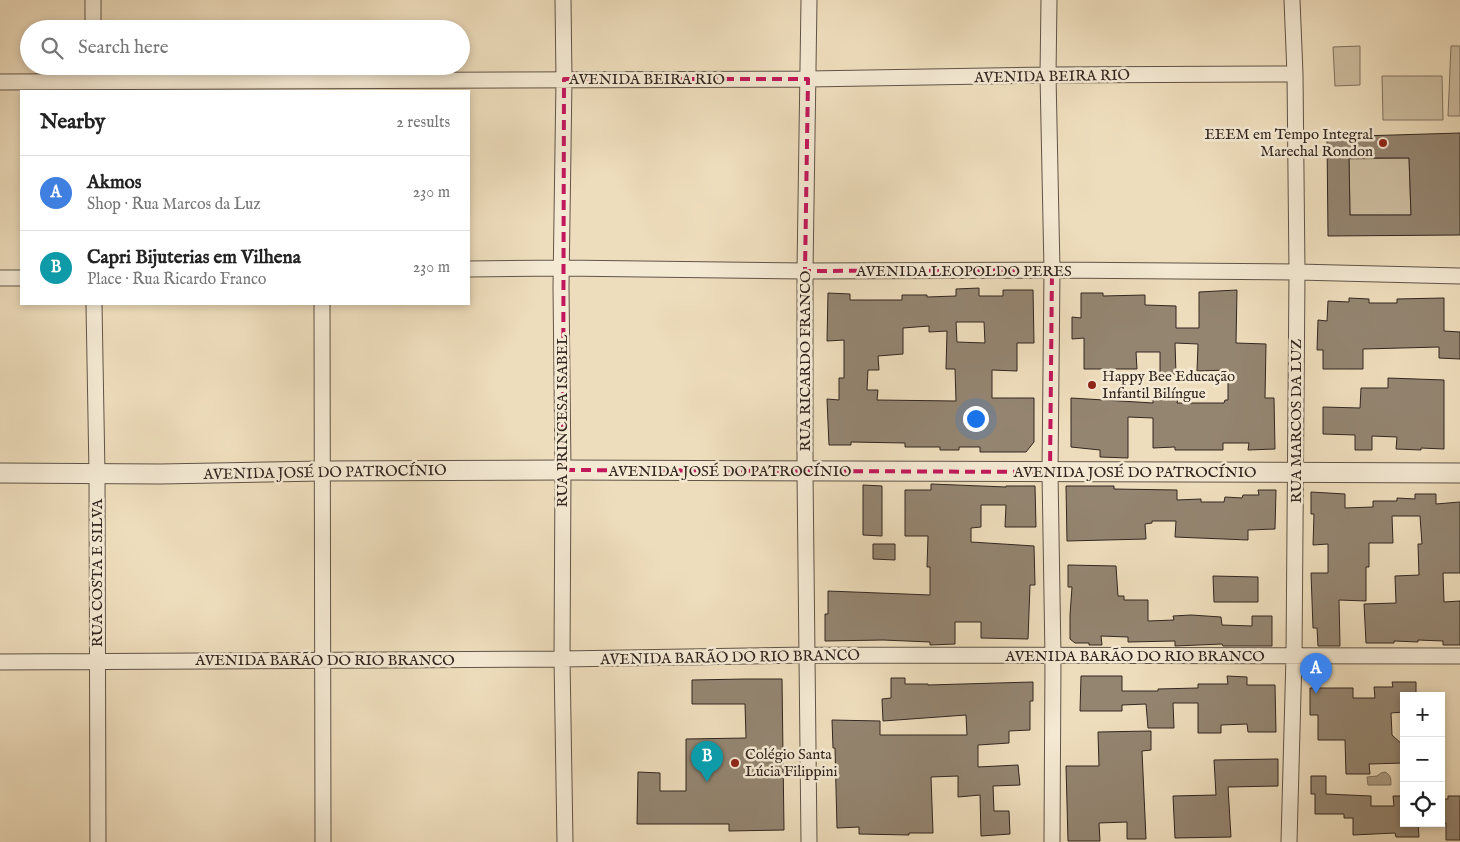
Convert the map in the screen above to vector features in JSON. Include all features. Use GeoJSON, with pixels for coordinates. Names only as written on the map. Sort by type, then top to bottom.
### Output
{"type":"FeatureCollection","features":[{"type":"Feature","properties":{"kind":"street"},"geometry":{"type":"LineString","coordinates":[[93,0],[93,20]]}},
{"type":"Feature","properties":{"kind":"street","name":"RUA PRINCESA ISABEL"},"geometry":{"type":"LineString","coordinates":[[563,0],[564,80],[561,287],[563,470],[562,659],[565,842]]}},
{"type":"Feature","properties":{"kind":"street","name":"RUA RICARDO FRANCO"},"geometry":{"type":"LineString","coordinates":[[809,0],[805,271],[809,842]]}},
{"type":"Feature","properties":{"kind":"street"},"geometry":{"type":"LineString","coordinates":[[1049,0],[1048,75],[1052,270],[1050,472],[1053,656],[1052,842]]}},
{"type":"Feature","properties":{"kind":"street","name":"RUA MARCOS DA LUZ"},"geometry":{"type":"LineString","coordinates":[[1289,842],[1294,656],[1297,272],[1295,74],[1292,0]]}},
{"type":"Feature","properties":{"kind":"street","name":"AVENIDA BEIRA RIO"},"geometry":{"type":"LineString","coordinates":[[0,82],[93,80],[319,86],[564,80],[1295,74]]}},
{"type":"Feature","properties":{"kind":"street","name":"AVENIDA LEOPOLDO PERES"},"geometry":{"type":"LineString","coordinates":[[470,269],[1052,270],[1297,272],[1460,276]]}},
{"type":"Feature","properties":{"kind":"street"},"geometry":{"type":"LineString","coordinates":[[0,278],[20,278]]}},
{"type":"Feature","properties":{"kind":"street","name":"RUA COSTA E SILVA"},"geometry":{"type":"LineString","coordinates":[[94,305],[97,474],[98,842]]}},
{"type":"Feature","properties":{"kind":"street"},"geometry":{"type":"LineString","coordinates":[[322,305],[324,842]]}},
{"type":"Feature","properties":{"kind":"street","name":"AVENIDA JOSÉ DO PATROCÍNIO"},"geometry":{"type":"LineString","coordinates":[[0,473],[97,474],[563,470],[1460,473]]}},
{"type":"Feature","properties":{"kind":"street","name":"AVENIDA BARÃO DO RIO BRANCO"},"geometry":{"type":"LineString","coordinates":[[0,662],[562,659],[808,655],[1460,656]]}},
{"type":"Feature","properties":{"kind":"highlighted area"},"geometry":{"type":"Polygon","coordinates":[[[564,79],[808,79],[805,271],[1052,270],[1050,472],[563,470],[564,79]]]}},
{"type":"Feature","properties":{"kind":"shaded area"},"geometry":{"type":"Polygon","coordinates":[[[1360,46],[1360,85],[1335,86],[1333,47],[1360,46]]]}},
{"type":"Feature","properties":{"kind":"shaded area"},"geometry":{"type":"Polygon","coordinates":[[[1451,46],[1460,46],[1460,116],[1448,116],[1451,46]]]}},
{"type":"Feature","properties":{"kind":"shaded area"},"geometry":{"type":"Polygon","coordinates":[[[1382,76],[1442,76],[1443,120],[1383,120],[1382,76]]]}},
{"type":"Feature","properties":{"kind":"shaded area"},"geometry":{"type":"Polygon","coordinates":[[[1409,158],[1411,215],[1350,215],[1349,159],[1409,158]]]}},
{"type":"Feature","properties":{"kind":"shaded area"},"geometry":{"type":"Polygon","coordinates":[[[1385,772],[1390,777],[1391,785],[1368,785],[1367,777],[1377,776],[1385,772]]]}},
{"type":"Feature","properties":{"kind":"building"},"geometry":{"type":"Polygon","coordinates":[[[1460,133],[1460,235],[1328,236],[1327,137],[1460,133]],[[1349,158],[1350,215],[1411,215],[1409,158],[1349,158]]]}},
{"type":"Feature","properties":{"kind":"building"},"geometry":{"type":"Polygon","coordinates":[[[979,288],[979,296],[1003,296],[1003,290],[1033,290],[1034,343],[1017,343],[1017,371],[992,370],[992,398],[1034,398],[1034,442],[1026,452],[980,452],[980,447],[959,447],[959,450],[940,450],[940,447],[905,447],[905,443],[851,442],[851,445],[829,445],[827,399],[839,400],[839,378],[844,378],[844,340],[827,341],[828,293],[850,294],[850,300],[902,300],[902,295],[927,295],[927,297],[956,296],[956,289],[979,288]],[[956,322],[957,342],[985,343],[984,322],[956,322]],[[929,326],[903,328],[903,354],[878,356],[879,370],[868,370],[867,390],[878,390],[877,400],[956,401],[955,369],[946,369],[947,331],[929,332],[929,326]]]}},
{"type":"Feature","properties":{"kind":"building"},"geometry":{"type":"Polygon","coordinates":[[[1237,290],[1236,343],[1266,344],[1265,398],[1274,398],[1275,449],[1248,450],[1249,443],[1223,443],[1223,450],[1175,450],[1175,447],[1153,448],[1153,418],[1128,417],[1128,458],[1100,457],[1100,450],[1071,447],[1071,398],[1153,403],[1153,399],[1178,399],[1177,403],[1224,403],[1225,400],[1228,400],[1228,370],[1197,371],[1198,344],[1175,343],[1176,374],[1160,373],[1160,352],[1136,352],[1137,369],[1084,369],[1084,338],[1072,339],[1072,317],[1081,318],[1081,293],[1103,293],[1103,296],[1145,295],[1145,305],[1176,306],[1176,328],[1199,328],[1199,292],[1237,290]]]}},
{"type":"Feature","properties":{"kind":"building"},"geometry":{"type":"Polygon","coordinates":[[[1349,298],[1369,299],[1369,303],[1397,303],[1397,299],[1444,298],[1444,331],[1460,332],[1460,359],[1439,358],[1439,347],[1363,349],[1363,369],[1323,369],[1323,350],[1317,350],[1318,320],[1327,321],[1328,301],[1349,302],[1349,298]]]}},
{"type":"Feature","properties":{"kind":"building"},"geometry":{"type":"Polygon","coordinates":[[[1388,378],[1444,380],[1444,449],[1396,449],[1397,437],[1372,436],[1372,450],[1355,450],[1355,435],[1323,434],[1323,407],[1360,408],[1361,388],[1388,388],[1388,378]]]}},
{"type":"Feature","properties":{"kind":"building"},"geometry":{"type":"Polygon","coordinates":[[[931,484],[1006,487],[1035,486],[1036,527],[1005,527],[1006,505],[981,505],[981,527],[971,528],[971,542],[1034,546],[1035,585],[1030,585],[1028,639],[981,638],[981,622],[955,622],[955,644],[930,645],[930,642],[883,640],[825,641],[825,614],[828,614],[828,591],[930,595],[930,567],[927,567],[928,536],[905,536],[905,490],[931,490],[931,484]]]}},
{"type":"Feature","properties":{"kind":"building"},"geometry":{"type":"Polygon","coordinates":[[[863,485],[882,486],[882,536],[863,535],[863,485]]]}},
{"type":"Feature","properties":{"kind":"building"},"geometry":{"type":"Polygon","coordinates":[[[1066,486],[1114,486],[1114,489],[1177,490],[1177,500],[1201,499],[1201,502],[1224,502],[1225,497],[1242,498],[1243,495],[1259,495],[1258,490],[1276,490],[1275,529],[1248,530],[1248,540],[1175,537],[1176,521],[1152,521],[1152,523],[1145,524],[1146,539],[1067,541],[1066,486]]]}},
{"type":"Feature","properties":{"kind":"building"},"geometry":{"type":"Polygon","coordinates":[[[1311,492],[1345,494],[1345,508],[1373,507],[1373,501],[1397,501],[1397,498],[1415,499],[1415,494],[1436,494],[1436,504],[1460,502],[1460,573],[1443,573],[1444,602],[1460,601],[1460,645],[1443,645],[1443,641],[1418,640],[1418,642],[1366,643],[1364,604],[1396,603],[1395,576],[1419,575],[1418,544],[1422,544],[1420,516],[1392,516],[1393,543],[1369,543],[1369,567],[1366,567],[1366,601],[1339,600],[1340,646],[1318,646],[1317,628],[1313,628],[1311,573],[1328,573],[1328,544],[1313,545],[1314,514],[1311,514],[1311,492]]]}},
{"type":"Feature","properties":{"kind":"building"},"geometry":{"type":"Polygon","coordinates":[[[873,544],[895,544],[895,560],[873,559],[873,544]]]}},
{"type":"Feature","properties":{"kind":"building"},"geometry":{"type":"Polygon","coordinates":[[[1068,565],[1116,566],[1118,596],[1124,596],[1124,600],[1148,600],[1148,621],[1174,620],[1173,616],[1191,615],[1221,617],[1222,625],[1252,626],[1252,616],[1272,616],[1272,646],[1223,646],[1222,644],[1175,646],[1175,641],[1128,642],[1128,637],[1101,636],[1102,645],[1075,643],[1070,639],[1072,587],[1068,587],[1068,565]]]}},
{"type":"Feature","properties":{"kind":"building"},"geometry":{"type":"Polygon","coordinates":[[[1213,576],[1258,577],[1258,602],[1214,602],[1213,576]]]}},
{"type":"Feature","properties":{"kind":"building"},"geometry":{"type":"Polygon","coordinates":[[[1081,676],[1122,676],[1122,691],[1158,691],[1158,689],[1198,688],[1198,684],[1228,684],[1227,676],[1247,677],[1247,685],[1275,685],[1276,732],[1248,732],[1247,724],[1221,725],[1221,733],[1198,733],[1198,703],[1173,703],[1174,728],[1148,728],[1146,704],[1122,705],[1122,711],[1080,711],[1081,676]]]}},
{"type":"Feature","properties":{"kind":"building"},"geometry":{"type":"Polygon","coordinates":[[[891,678],[905,678],[905,684],[928,685],[1033,682],[1033,701],[1030,701],[1030,730],[1009,731],[1009,743],[978,745],[978,767],[1018,765],[1020,785],[993,786],[994,811],[1009,811],[1010,834],[981,836],[980,795],[958,797],[958,776],[931,777],[933,833],[909,833],[909,835],[859,834],[859,827],[837,828],[835,748],[833,748],[832,720],[880,721],[880,735],[967,735],[966,715],[883,721],[882,699],[891,698],[891,678]]]}},
{"type":"Feature","properties":{"kind":"building"},"geometry":{"type":"Polygon","coordinates":[[[782,679],[784,830],[729,831],[729,824],[637,824],[638,772],[660,773],[660,791],[686,791],[686,739],[746,738],[745,704],[692,704],[692,680],[782,679]]]}},
{"type":"Feature","properties":{"kind":"building"},"geometry":{"type":"Polygon","coordinates":[[[1392,682],[1416,682],[1416,692],[1400,692],[1400,712],[1391,713],[1392,735],[1400,742],[1400,763],[1369,764],[1370,774],[1346,774],[1345,740],[1318,740],[1318,715],[1310,715],[1310,688],[1353,688],[1353,698],[1375,698],[1374,687],[1393,687],[1392,682]]]}},
{"type":"Feature","properties":{"kind":"building"},"geometry":{"type":"Polygon","coordinates":[[[1151,731],[1151,750],[1142,751],[1146,839],[1127,839],[1127,822],[1099,823],[1100,841],[1068,841],[1066,766],[1099,766],[1098,732],[1151,731]]]}},
{"type":"Feature","properties":{"kind":"building"},"geometry":{"type":"Polygon","coordinates":[[[1278,759],[1278,786],[1228,787],[1231,837],[1175,838],[1173,796],[1216,795],[1214,760],[1278,759]]]}},
{"type":"Feature","properties":{"kind":"building"},"geometry":{"type":"Polygon","coordinates":[[[1311,776],[1326,776],[1326,794],[1371,796],[1371,806],[1394,806],[1393,796],[1400,796],[1400,827],[1418,827],[1419,837],[1396,837],[1395,833],[1353,835],[1353,818],[1344,818],[1344,814],[1315,814],[1315,794],[1311,794],[1311,776]]]}},
{"type":"Feature","properties":{"kind":"building"},"geometry":{"type":"Polygon","coordinates":[[[1448,796],[1460,796],[1460,840],[1446,840],[1445,799],[1448,799],[1448,796]]]}},
{"type":"Feature","properties":{"kind":"place","name":"EEEM em Tempo Integral Marechal Rondon"},"geometry":{"type":"Point","coordinates":[1383,143]}},
{"type":"Feature","properties":{"kind":"place","name":"Happy Bee Educação Infantil Bilíngue"},"geometry":{"type":"Point","coordinates":[1092,385]}},
{"type":"Feature","properties":{"kind":"place","name":"Akmos"},"geometry":{"type":"Point","coordinates":[1316,694]}},
{"type":"Feature","properties":{"kind":"place","name":"Colégio Santa Lúcia Filippini"},"geometry":{"type":"Point","coordinates":[735,763]}},
{"type":"Feature","properties":{"kind":"place","name":"Capri Bijuterias em Vilhena"},"geometry":{"type":"Point","coordinates":[707,782]}}]}
